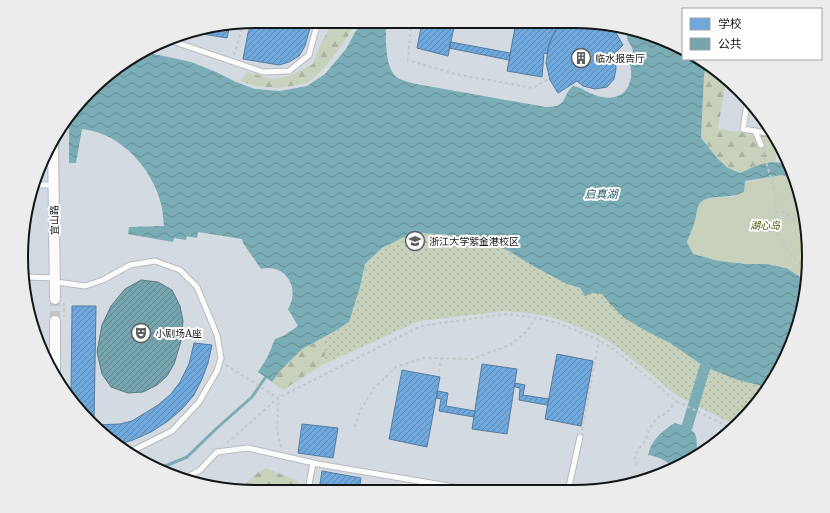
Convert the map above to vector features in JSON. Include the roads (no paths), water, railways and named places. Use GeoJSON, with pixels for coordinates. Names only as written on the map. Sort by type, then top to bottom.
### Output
{"type":"FeatureCollection","features":[{"type":"Feature","properties":{"kind":"street","name":"宜山路"},"geometry":{"type":"LineString","coordinates":[[53,153],[56,280],[55,299]]}},
{"type":"Feature","properties":{"kind":"street"},"geometry":{"type":"LineString","coordinates":[[52,358],[55,321]]}},
{"type":"Feature","properties":{"kind":"lane"},"geometry":{"type":"LineString","coordinates":[[176,42],[263,72],[289,71],[310,55],[316,28]]}},
{"type":"Feature","properties":{"kind":"lane"},"geometry":{"type":"LineString","coordinates":[[746,108],[743,129],[765,133]]}},
{"type":"Feature","properties":{"kind":"lane"},"geometry":{"type":"LineString","coordinates":[[755,131],[761,145]]}},
{"type":"Feature","properties":{"kind":"lane"},"geometry":{"type":"LineString","coordinates":[[39,185],[54,185]]}},
{"type":"Feature","properties":{"kind":"lane"},"geometry":{"type":"LineString","coordinates":[[29,277],[56,280],[85,286],[103,280],[130,265],[155,261],[180,270],[197,287],[217,335],[221,358],[217,371],[199,402],[172,431],[135,449]]}},
{"type":"Feature","properties":{"kind":"lane"},"geometry":{"type":"LineString","coordinates":[[569,485],[580,437]]}},
{"type":"Feature","properties":{"kind":"lane"},"geometry":{"type":"LineString","coordinates":[[191,475],[200,470],[217,452],[248,448],[313,463],[427,485]]}},
{"type":"Feature","properties":{"kind":"lane"},"geometry":{"type":"LineString","coordinates":[[309,485],[313,463]]}},
{"type":"Feature","properties":{"kind":"water","name":"启真湖"},"geometry":{"type":"Polygon","coordinates":[[[357,28],[386,28],[386,44],[390,68],[393,74],[400,79],[416,84],[546,107],[553,107],[561,103],[573,86],[595,95],[609,98],[619,95],[627,89],[631,78],[630,56],[633,53],[633,49],[628,41],[627,34],[661,45],[682,56],[682,60],[690,60],[705,70],[701,138],[718,159],[728,168],[740,173],[762,164],[773,162],[782,163],[788,177],[782,175],[745,181],[744,192],[734,196],[704,200],[697,209],[694,224],[687,242],[693,254],[719,261],[745,264],[766,264],[786,268],[801,277],[798,301],[785,344],[761,386],[738,380],[705,367],[670,343],[624,318],[602,294],[593,293],[585,296],[580,288],[567,284],[507,250],[475,240],[442,234],[420,233],[402,238],[382,248],[365,264],[360,287],[349,322],[302,349],[281,370],[272,382],[258,372],[267,358],[275,339],[283,336],[298,326],[288,309],[292,301],[293,293],[284,273],[270,268],[261,269],[243,243],[242,239],[198,232],[197,238],[187,236],[186,240],[174,238],[173,242],[128,234],[129,227],[164,226],[162,208],[154,184],[140,163],[131,153],[111,138],[96,132],[82,129],[76,163],[69,163],[69,127],[75,117],[95,95],[117,75],[152,54],[191,62],[255,89],[280,91],[307,86],[325,74],[346,49],[357,28]]]}},
{"type":"Feature","properties":{"kind":"water"},"geometry":{"type":"Polygon","coordinates":[[[675,423],[692,430],[695,433],[697,448],[669,464],[662,459],[648,455],[654,440],[675,423]]]}},
{"type":"Feature","properties":{"kind":"waterway"},"geometry":{"type":"LineString","coordinates":[[687,427],[705,367]]}},
{"type":"Feature","properties":{"kind":"waterway"},"geometry":{"type":"LineString","coordinates":[[165,466],[187,457],[252,397],[265,378]]}},
{"type":"Feature","properties":{"kind":"tunnel"},"geometry":{"type":"LineString","coordinates":[[55,299],[55,321]]}},
{"type":"Feature","properties":{"kind":"place","name":"临水报告厅"},"geometry":{"type":"Point","coordinates":[581,58]}},
{"type":"Feature","properties":{"kind":"place","name":"浙江大学紫金港校区"},"geometry":{"type":"Point","coordinates":[415,241]}},
{"type":"Feature","properties":{"kind":"place","name":"小剧场A座"},"geometry":{"type":"Point","coordinates":[141,333]}},
{"type":"Feature","properties":{"kind":"park label","name":"湖心岛"},"geometry":{"type":"Point","coordinates":[765,225]}}]}
